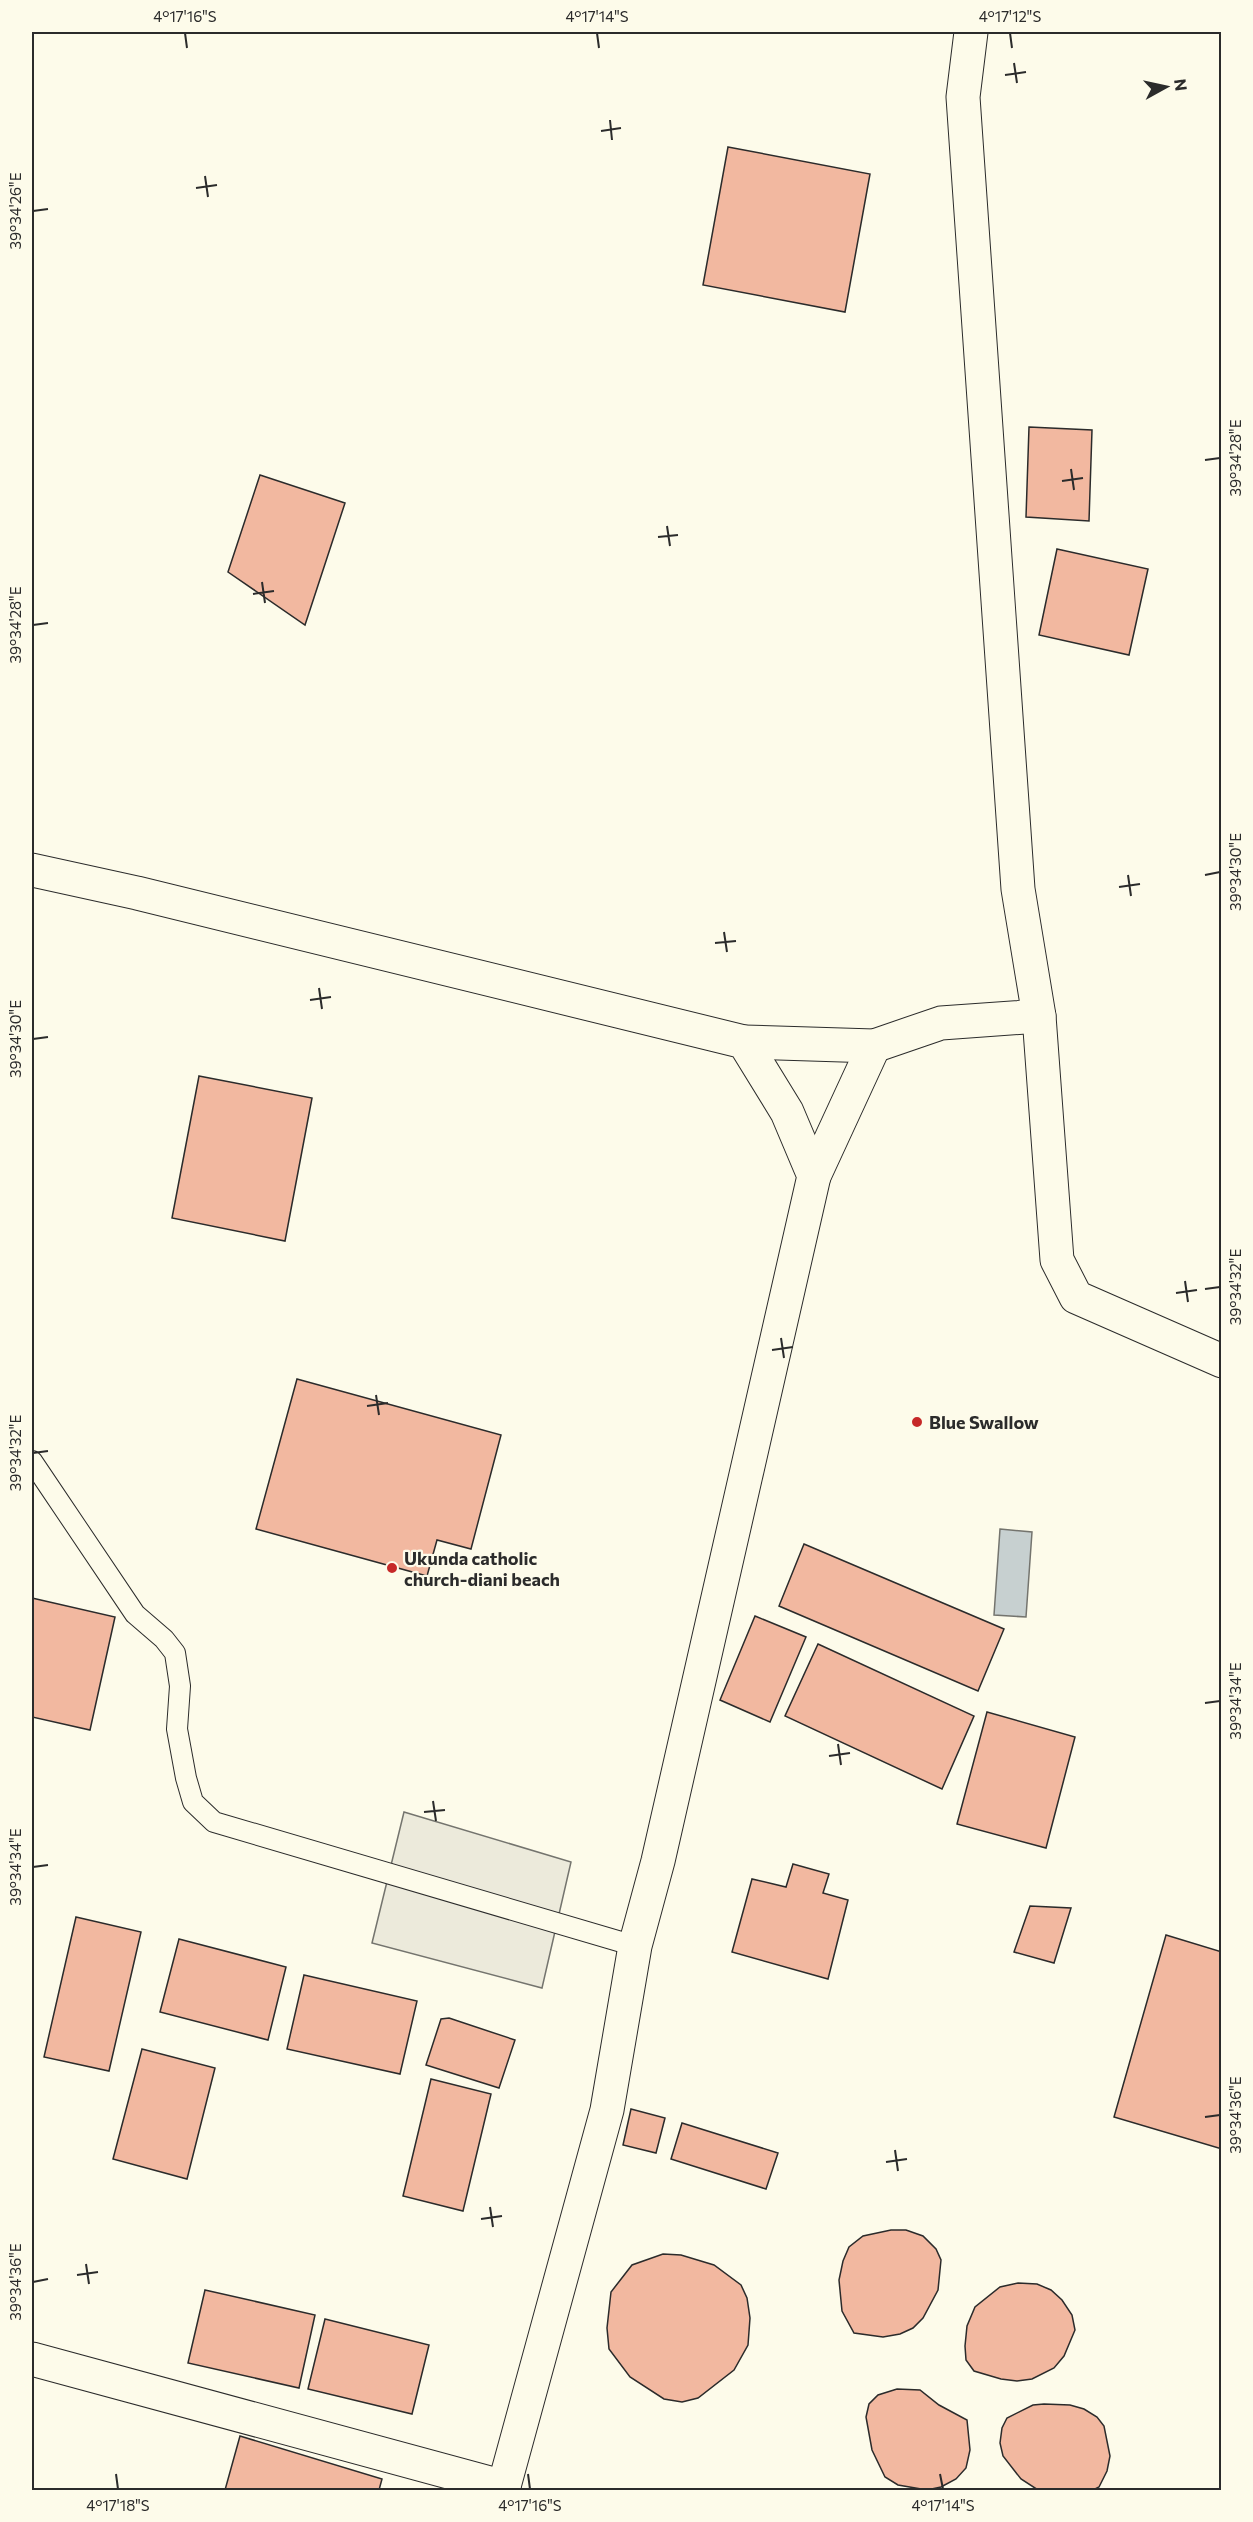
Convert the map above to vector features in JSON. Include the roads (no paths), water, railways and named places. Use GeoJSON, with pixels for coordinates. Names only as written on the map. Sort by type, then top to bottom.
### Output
{"type":"FeatureCollection","features":[{"type":"Feature","properties":{"kind":"street"},"geometry":{"type":"LineString","coordinates":[[971,32],[963,97],[964,121],[1018,889],[1039,1016],[1057,1260],[1076,1298],[1221,1361]]}},
{"type":"Feature","properties":{"kind":"street"},"geometry":{"type":"LineString","coordinates":[[32,870],[148,896],[744,1042],[874,1046],[941,1023],[1039,1016]]}},
{"type":"Feature","properties":{"kind":"street"},"geometry":{"type":"LineString","coordinates":[[744,1042],[787,1112],[814,1176]]}},
{"type":"Feature","properties":{"kind":"street"},"geometry":{"type":"LineString","coordinates":[[32,2359],[504,2489],[607,2110],[635,1946],[658,1861],[814,1176],[874,1046]]}},
{"type":"Feature","properties":{"kind":"lane"},"geometry":{"type":"LineString","coordinates":[[32,1461],[135,1614],[164,1639],[175,1653],[180,1686],[177,1729],[186,1778],[193,1802],[214,1822],[635,1946]]}},
{"type":"Feature","properties":{"kind":"place","name":"Blue Swallow"},"geometry":{"type":"Point","coordinates":[917,1422]}},
{"type":"Feature","properties":{"kind":"place","name":"Ukunda catholic church-diani beach"},"geometry":{"type":"Point","coordinates":[392,1568]}}]}
